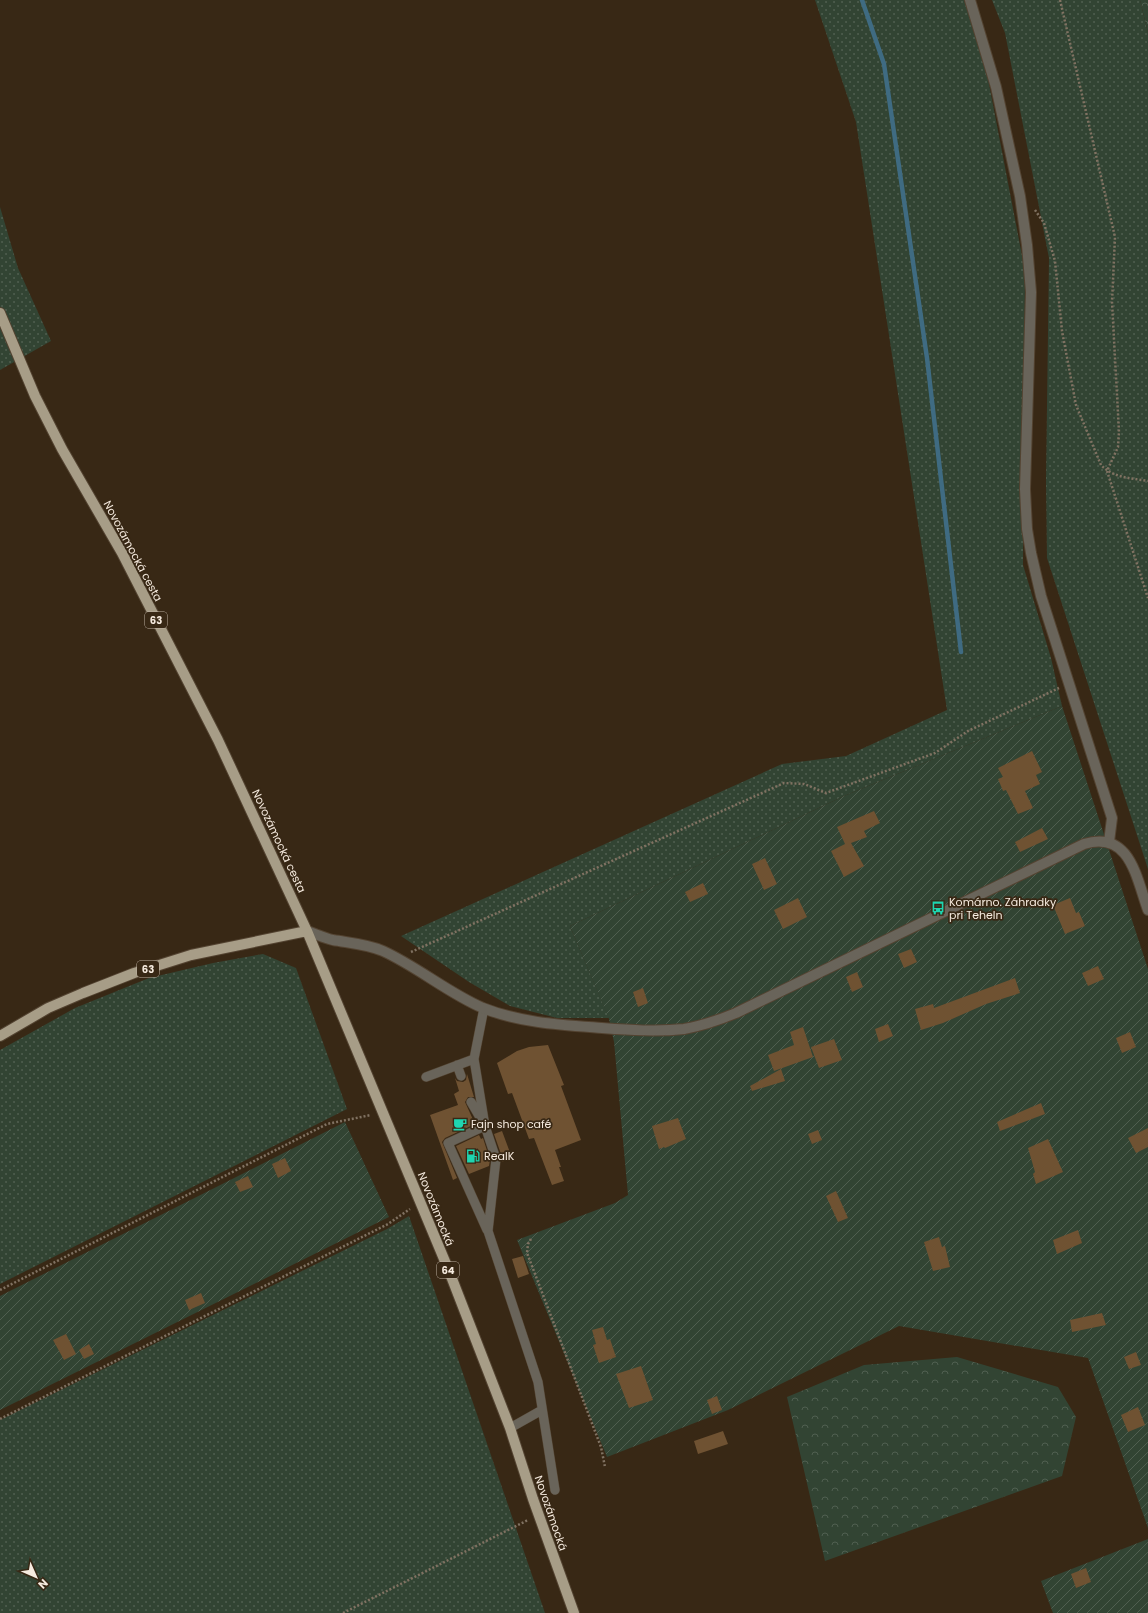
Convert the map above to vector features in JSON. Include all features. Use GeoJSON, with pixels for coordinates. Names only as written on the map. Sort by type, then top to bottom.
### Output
{"type":"FeatureCollection","features":[{"type":"Feature","properties":{"kind":"main road","name":"Novozámocká cesta"},"geometry":{"type":"LineString","coordinates":[[0,313],[35,396],[62,449],[122,553],[214,733],[307,931]]}},
{"type":"Feature","properties":{"kind":"main road","name":"63"},"geometry":{"type":"LineString","coordinates":[[0,1036],[48,1008],[134,973],[191,955],[307,931]]}},
{"type":"Feature","properties":{"kind":"main road","name":"Novozámocká"},"geometry":{"type":"LineString","coordinates":[[307,931],[384,1112],[510,1428],[574,1613]]}},
{"type":"Feature","properties":{"kind":"street"},"geometry":{"type":"LineString","coordinates":[[970,0],[996,87],[1020,196],[1028,245],[1031,292],[1025,458],[1027,528],[1036,577],[1068,684],[1112,818],[1109,842]]}},
{"type":"Feature","properties":{"kind":"street"},"geometry":{"type":"LineString","coordinates":[[307,931],[332,940],[368,946],[399,959],[450,991],[484,1008],[521,1019],[557,1024],[626,1030],[666,1030],[700,1026],[736,1013],[1084,844],[1094,841],[1109,842],[1122,849],[1127,856],[1148,910]]}},
{"type":"Feature","properties":{"kind":"lane"},"geometry":{"type":"LineString","coordinates":[[484,1008],[474,1059],[485,1126],[496,1159],[488,1231]]}},
{"type":"Feature","properties":{"kind":"lane"},"geometry":{"type":"LineString","coordinates":[[426,1077],[474,1059]]}},
{"type":"Feature","properties":{"kind":"lane"},"geometry":{"type":"LineString","coordinates":[[457,1065],[461,1076]]}},
{"type":"Feature","properties":{"kind":"lane"},"geometry":{"type":"LineString","coordinates":[[471,1102],[485,1126]]}},
{"type":"Feature","properties":{"kind":"lane"},"geometry":{"type":"LineString","coordinates":[[485,1126],[448,1143],[488,1231],[538,1382],[555,1490]]}},
{"type":"Feature","properties":{"kind":"lane"},"geometry":{"type":"LineString","coordinates":[[510,1428],[542,1410]]}},
{"type":"Feature","properties":{"kind":"path"},"geometry":{"type":"LineString","coordinates":[[1060,0],[1115,237],[1112,302],[1119,432],[1118,447],[1107,471],[1148,598]]}},
{"type":"Feature","properties":{"kind":"path"},"geometry":{"type":"LineString","coordinates":[[1020,196],[1033,207],[1044,223],[1050,242],[1055,261],[1062,331],[1076,405],[1101,465],[1107,471],[1118,476],[1148,481]]}},
{"type":"Feature","properties":{"kind":"path"},"geometry":{"type":"LineString","coordinates":[[399,959],[425,945],[784,784],[804,784],[826,793],[934,753],[968,731],[1068,684]]}},
{"type":"Feature","properties":{"kind":"path"},"geometry":{"type":"LineString","coordinates":[[0,1290],[125,1228],[327,1124],[384,1112]]}},
{"type":"Feature","properties":{"kind":"path"},"geometry":{"type":"LineString","coordinates":[[0,1419],[388,1224],[420,1202]]}},
{"type":"Feature","properties":{"kind":"path"},"geometry":{"type":"LineString","coordinates":[[531,1239],[528,1244],[527,1253],[601,1447],[605,1467]]}},
{"type":"Feature","properties":{"kind":"path"},"geometry":{"type":"LineString","coordinates":[[343,1613],[539,1514]]}},
{"type":"Feature","properties":{"kind":"green space"},"geometry":{"type":"Polygon","coordinates":[[[815,0],[964,0],[984,58],[1025,271],[1023,565],[1051,658],[1062,706],[844,796],[570,926],[609,1018],[557,1018],[510,1006],[469,982],[401,936],[782,764],[846,756],[947,710],[856,122],[815,0]]]}},
{"type":"Feature","properties":{"kind":"green space"},"geometry":{"type":"Polygon","coordinates":[[[992,0],[1140,0],[1148,33],[1148,869],[1047,558],[1046,481],[1049,258],[1005,33],[992,0]]]}},
{"type":"Feature","properties":{"kind":"green space"},"geometry":{"type":"Polygon","coordinates":[[[1140,0],[1148,0],[1148,33],[1140,0]]]}},
{"type":"Feature","properties":{"kind":"green space"},"geometry":{"type":"Polygon","coordinates":[[[0,207],[18,268],[51,341],[0,370],[0,207]]]}},
{"type":"Feature","properties":{"kind":"green space"},"geometry":{"type":"Polygon","coordinates":[[[1062,706],[1148,969],[1148,1528],[1088,1358],[899,1326],[728,1410],[607,1457],[517,1240],[615,1203],[628,1195],[614,1042],[609,1019],[570,926],[844,796],[1062,706]]]}},
{"type":"Feature","properties":{"kind":"green space"},"geometry":{"type":"Polygon","coordinates":[[[263,954],[296,968],[347,1109],[0,1284],[0,1050],[75,1008],[149,978],[213,963],[263,954]]]}},
{"type":"Feature","properties":{"kind":"green space"},"geometry":{"type":"Polygon","coordinates":[[[345,1122],[389,1217],[0,1410],[0,1296],[345,1122]]]}},
{"type":"Feature","properties":{"kind":"green space"},"geometry":{"type":"Polygon","coordinates":[[[409,1216],[545,1613],[0,1613],[0,1420],[387,1229],[409,1216]]]}},
{"type":"Feature","properties":{"kind":"green space"},"geometry":{"type":"Polygon","coordinates":[[[957,1357],[1058,1387],[1076,1417],[1062,1476],[825,1561],[787,1397],[864,1365],[957,1357]]]}},
{"type":"Feature","properties":{"kind":"green space"},"geometry":{"type":"Polygon","coordinates":[[[1148,1539],[1148,1613],[1053,1613],[1041,1581],[1148,1539]]]}},
{"type":"Feature","properties":{"kind":"building"},"geometry":{"type":"Polygon","coordinates":[[[1032,751],[1042,772],[1036,775],[1040,784],[1025,791],[1033,808],[1018,814],[1006,790],[1003,791],[998,779],[1003,777],[998,768],[1032,751]]]}},
{"type":"Feature","properties":{"kind":"building"},"geometry":{"type":"Polygon","coordinates":[[[874,811],[880,823],[864,831],[867,837],[851,843],[864,866],[844,877],[831,851],[845,844],[837,827],[874,811]]]}},
{"type":"Feature","properties":{"kind":"building"},"geometry":{"type":"Polygon","coordinates":[[[1042,828],[1048,839],[1020,852],[1015,842],[1042,828]]]}},
{"type":"Feature","properties":{"kind":"building"},"geometry":{"type":"Polygon","coordinates":[[[765,858],[777,884],[764,890],[752,864],[765,858]]]}},
{"type":"Feature","properties":{"kind":"building"},"geometry":{"type":"Polygon","coordinates":[[[703,883],[708,894],[690,902],[685,892],[703,883]]]}},
{"type":"Feature","properties":{"kind":"building"},"geometry":{"type":"Polygon","coordinates":[[[798,898],[807,917],[783,929],[774,910],[798,898]]]}},
{"type":"Feature","properties":{"kind":"building"},"geometry":{"type":"Polygon","coordinates":[[[1070,898],[1076,913],[1079,912],[1085,926],[1065,934],[1053,905],[1070,898]]]}},
{"type":"Feature","properties":{"kind":"building"},"geometry":{"type":"Polygon","coordinates":[[[911,949],[917,962],[904,968],[898,954],[911,949]]]}},
{"type":"Feature","properties":{"kind":"building"},"geometry":{"type":"Polygon","coordinates":[[[1098,966],[1104,979],[1088,986],[1082,973],[1098,966]]]}},
{"type":"Feature","properties":{"kind":"building"},"geometry":{"type":"Polygon","coordinates":[[[857,972],[863,987],[852,992],[846,977],[857,972]]]}},
{"type":"Feature","properties":{"kind":"building"},"geometry":{"type":"Polygon","coordinates":[[[1015,978],[1020,993],[986,1004],[943,1023],[921,1030],[915,1009],[933,1004],[934,1008],[1015,978]]]}},
{"type":"Feature","properties":{"kind":"building"},"geometry":{"type":"Polygon","coordinates":[[[643,988],[648,1003],[638,1007],[633,992],[643,988]]]}},
{"type":"Feature","properties":{"kind":"building"},"geometry":{"type":"Polygon","coordinates":[[[888,1024],[893,1036],[879,1042],[875,1029],[888,1024]]]}},
{"type":"Feature","properties":{"kind":"building"},"geometry":{"type":"Polygon","coordinates":[[[803,1027],[813,1057],[774,1071],[768,1055],[794,1045],[790,1032],[803,1027]]]}},
{"type":"Feature","properties":{"kind":"building"},"geometry":{"type":"Polygon","coordinates":[[[1130,1032],[1136,1047],[1122,1053],[1116,1038],[1130,1032]]]}},
{"type":"Feature","properties":{"kind":"building"},"geometry":{"type":"Polygon","coordinates":[[[834,1039],[842,1060],[819,1068],[811,1047],[834,1039]]]}},
{"type":"Feature","properties":{"kind":"building"},"geometry":{"type":"Polygon","coordinates":[[[548,1045],[564,1085],[561,1086],[581,1140],[555,1150],[564,1181],[552,1185],[534,1138],[529,1139],[512,1093],[508,1094],[497,1063],[517,1051],[529,1047],[548,1045]]]}},
{"type":"Feature","properties":{"kind":"building"},"geometry":{"type":"Polygon","coordinates":[[[781,1069],[785,1081],[752,1091],[750,1086],[781,1069]]]}},
{"type":"Feature","properties":{"kind":"building"},"geometry":{"type":"Polygon","coordinates":[[[467,1074],[474,1097],[468,1097],[465,1102],[475,1124],[445,1138],[442,1142],[457,1178],[453,1180],[430,1115],[458,1105],[454,1094],[459,1091],[455,1078],[457,1081],[463,1082],[466,1080],[467,1074]]]}},
{"type":"Feature","properties":{"kind":"building"},"geometry":{"type":"Polygon","coordinates":[[[1041,1103],[1045,1114],[1000,1131],[997,1122],[1041,1103]]]}},
{"type":"Feature","properties":{"kind":"building"},"geometry":{"type":"Polygon","coordinates":[[[678,1118],[686,1139],[659,1149],[652,1126],[678,1118]]]}},
{"type":"Feature","properties":{"kind":"building"},"geometry":{"type":"Polygon","coordinates":[[[1148,1128],[1148,1147],[1136,1153],[1128,1138],[1148,1128]]]}},
{"type":"Feature","properties":{"kind":"building"},"geometry":{"type":"Polygon","coordinates":[[[818,1130],[822,1140],[812,1144],[808,1134],[818,1130]]]}},
{"type":"Feature","properties":{"kind":"building"},"geometry":{"type":"Polygon","coordinates":[[[502,1131],[512,1158],[502,1162],[502,1157],[494,1134],[502,1131]]]}},
{"type":"Feature","properties":{"kind":"building"},"geometry":{"type":"Polygon","coordinates":[[[479,1135],[481,1139],[483,1138],[490,1160],[489,1166],[469,1174],[456,1146],[479,1135]]]}},
{"type":"Feature","properties":{"kind":"building"},"geometry":{"type":"Polygon","coordinates":[[[1048,1139],[1063,1172],[1036,1184],[1033,1174],[1035,1172],[1028,1148],[1048,1139]]]}},
{"type":"Feature","properties":{"kind":"building"},"geometry":{"type":"Polygon","coordinates":[[[285,1158],[291,1171],[278,1178],[272,1164],[285,1158]]]}},
{"type":"Feature","properties":{"kind":"building"},"geometry":{"type":"Polygon","coordinates":[[[248,1176],[253,1187],[240,1192],[235,1182],[248,1176]]]}},
{"type":"Feature","properties":{"kind":"building"},"geometry":{"type":"Polygon","coordinates":[[[836,1191],[848,1218],[838,1222],[826,1196],[836,1191]]]}},
{"type":"Feature","properties":{"kind":"building"},"geometry":{"type":"Polygon","coordinates":[[[1078,1230],[1082,1243],[1057,1254],[1053,1240],[1078,1230]]]}},
{"type":"Feature","properties":{"kind":"building"},"geometry":{"type":"Polygon","coordinates":[[[939,1237],[942,1247],[945,1246],[950,1267],[933,1271],[924,1242],[939,1237]]]}},
{"type":"Feature","properties":{"kind":"building"},"geometry":{"type":"Polygon","coordinates":[[[523,1256],[529,1274],[518,1278],[512,1259],[523,1256]]]}},
{"type":"Feature","properties":{"kind":"building"},"geometry":{"type":"Polygon","coordinates":[[[201,1293],[205,1303],[189,1310],[185,1300],[201,1293]]]}},
{"type":"Feature","properties":{"kind":"building"},"geometry":{"type":"Polygon","coordinates":[[[1102,1313],[1106,1325],[1072,1332],[1070,1320],[1102,1313]]]}},
{"type":"Feature","properties":{"kind":"building"},"geometry":{"type":"Polygon","coordinates":[[[603,1327],[607,1340],[610,1339],[616,1357],[599,1363],[593,1345],[596,1344],[592,1330],[603,1327]]]}},
{"type":"Feature","properties":{"kind":"building"},"geometry":{"type":"Polygon","coordinates":[[[66,1334],[76,1354],[64,1360],[53,1340],[66,1334]]]}},
{"type":"Feature","properties":{"kind":"building"},"geometry":{"type":"Polygon","coordinates":[[[89,1344],[94,1354],[84,1359],[79,1350],[89,1344]]]}},
{"type":"Feature","properties":{"kind":"building"},"geometry":{"type":"Polygon","coordinates":[[[1136,1352],[1141,1365],[1129,1369],[1124,1357],[1136,1352]]]}},
{"type":"Feature","properties":{"kind":"building"},"geometry":{"type":"Polygon","coordinates":[[[641,1366],[653,1400],[629,1408],[616,1374],[641,1366]]]}},
{"type":"Feature","properties":{"kind":"building"},"geometry":{"type":"Polygon","coordinates":[[[717,1396],[722,1410],[712,1414],[707,1400],[717,1396]]]}},
{"type":"Feature","properties":{"kind":"building"},"geometry":{"type":"Polygon","coordinates":[[[1138,1407],[1145,1425],[1128,1432],[1121,1415],[1138,1407]]]}},
{"type":"Feature","properties":{"kind":"building"},"geometry":{"type":"Polygon","coordinates":[[[723,1431],[728,1444],[698,1454],[694,1441],[723,1431]]]}},
{"type":"Feature","properties":{"kind":"building"},"geometry":{"type":"Polygon","coordinates":[[[1086,1568],[1091,1582],[1076,1588],[1071,1574],[1086,1568]]]}},
{"type":"Feature","properties":{"kind":"waterway"},"geometry":{"type":"LineString","coordinates":[[862,0],[884,64],[927,358],[961,652]]}},
{"type":"Feature","properties":{"kind":"place","name":"Komárno. Záhradky pri Teheln"},"geometry":{"type":"Point","coordinates":[938,908]}},
{"type":"Feature","properties":{"kind":"place","name":"Fajn shop café"},"geometry":{"type":"Point","coordinates":[460,1124]}},
{"type":"Feature","properties":{"kind":"place","name":"RealK"},"geometry":{"type":"Point","coordinates":[473,1156]}}]}
